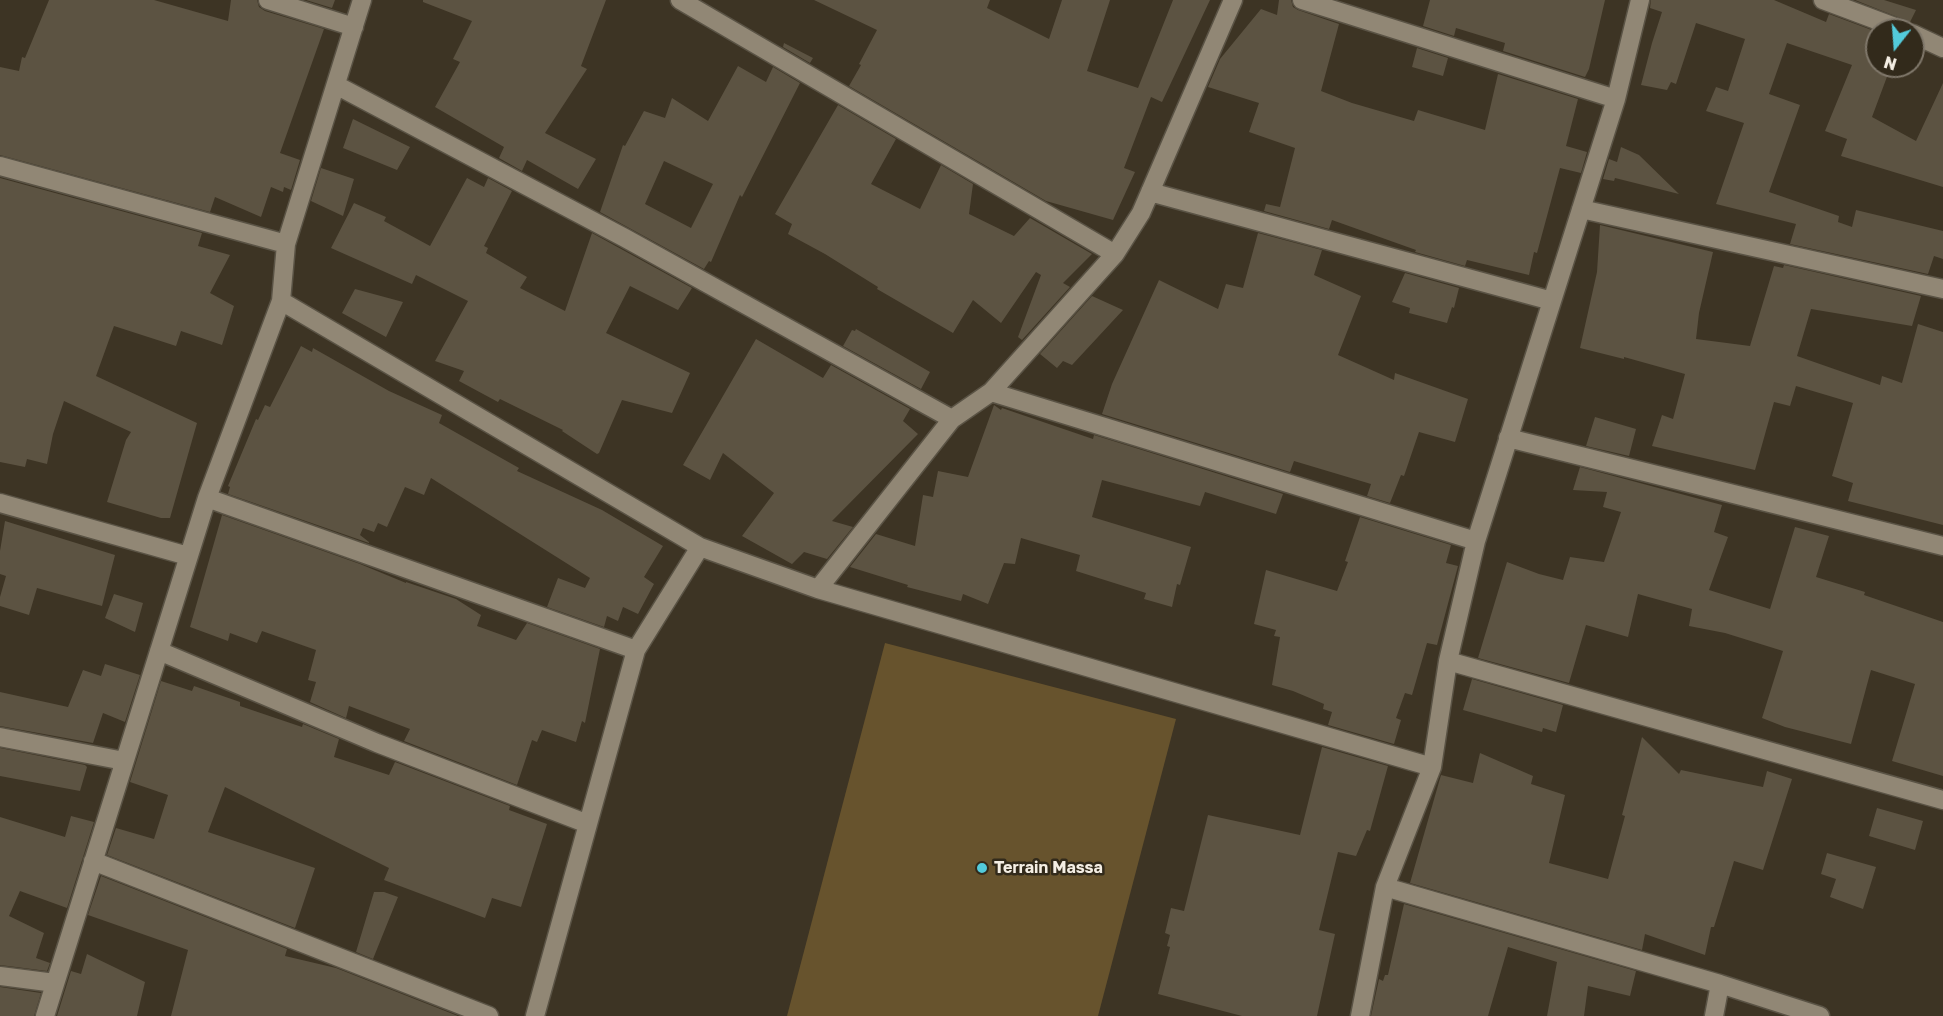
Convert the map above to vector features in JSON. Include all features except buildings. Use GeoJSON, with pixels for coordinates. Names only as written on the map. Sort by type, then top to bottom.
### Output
{"type":"FeatureCollection","features":[{"type":"Feature","properties":{"kind":"street"},"geometry":{"type":"LineString","coordinates":[[268,0],[354,27]]}},
{"type":"Feature","properties":{"kind":"street"},"geometry":{"type":"LineString","coordinates":[[45,1016],[207,498],[281,301],[286,244],[362,0]]}},
{"type":"Feature","properties":{"kind":"street"},"geometry":{"type":"LineString","coordinates":[[680,0],[1115,254]]}},
{"type":"Feature","properties":{"kind":"street"},"geometry":{"type":"LineString","coordinates":[[818,589],[952,419],[991,392],[1115,254],[1141,213],[1233,0]]}},
{"type":"Feature","properties":{"kind":"street"},"geometry":{"type":"LineString","coordinates":[[1302,0],[1616,99]]}},
{"type":"Feature","properties":{"kind":"street"},"geometry":{"type":"LineString","coordinates":[[1360,1016],[1385,887],[1432,767],[1449,661],[1476,541],[1616,99],[1640,0]]}},
{"type":"Feature","properties":{"kind":"street"},"geometry":{"type":"LineString","coordinates":[[1823,0],[1871,18]]}},
{"type":"Feature","properties":{"kind":"street"},"geometry":{"type":"LineString","coordinates":[[1925,40],[1943,48]]}},
{"type":"Feature","properties":{"kind":"street"},"geometry":{"type":"LineString","coordinates":[[336,85],[625,238],[952,419]]}},
{"type":"Feature","properties":{"kind":"street"},"geometry":{"type":"LineString","coordinates":[[0,166],[286,244]]}},
{"type":"Feature","properties":{"kind":"street"},"geometry":{"type":"LineString","coordinates":[[1150,192],[1552,302]]}},
{"type":"Feature","properties":{"kind":"street"},"geometry":{"type":"LineString","coordinates":[[1581,209],[1943,289]]}},
{"type":"Feature","properties":{"kind":"street"},"geometry":{"type":"LineString","coordinates":[[281,301],[700,547],[818,589],[1432,767]]}},
{"type":"Feature","properties":{"kind":"street"},"geometry":{"type":"LineString","coordinates":[[991,392],[1476,541]]}},
{"type":"Feature","properties":{"kind":"street"},"geometry":{"type":"LineString","coordinates":[[1508,438],[1943,546]]}},
{"type":"Feature","properties":{"kind":"street"},"geometry":{"type":"LineString","coordinates":[[207,498],[636,650]]}},
{"type":"Feature","properties":{"kind":"street"},"geometry":{"type":"LineString","coordinates":[[0,503],[188,556]]}},
{"type":"Feature","properties":{"kind":"street"},"geometry":{"type":"LineString","coordinates":[[535,1016],[636,650],[700,547]]}},
{"type":"Feature","properties":{"kind":"street"},"geometry":{"type":"LineString","coordinates":[[159,651],[377,743],[588,824]]}},
{"type":"Feature","properties":{"kind":"street"},"geometry":{"type":"LineString","coordinates":[[1449,661],[1943,800]]}},
{"type":"Feature","properties":{"kind":"street"},"geometry":{"type":"LineString","coordinates":[[0,736],[124,761]]}},
{"type":"Feature","properties":{"kind":"street"},"geometry":{"type":"LineString","coordinates":[[93,861],[489,1016]]}},
{"type":"Feature","properties":{"kind":"street"},"geometry":{"type":"LineString","coordinates":[[1385,887],[1720,984],[1820,1016]]}},
{"type":"Feature","properties":{"kind":"street"},"geometry":{"type":"LineString","coordinates":[[0,976],[55,983]]}},
{"type":"Feature","properties":{"kind":"street"},"geometry":{"type":"LineString","coordinates":[[1714,1016],[1720,984]]}},
{"type":"Feature","properties":{"kind":"shaded area","name":"Terrain Massa"},"geometry":{"type":"Polygon","coordinates":[[[885,643],[1176,719],[1098,1016],[787,1016],[885,643]]]}},
{"type":"Feature","properties":{"kind":"place","name":"Terrain Massa"},"geometry":{"type":"Point","coordinates":[982,868]}}]}
